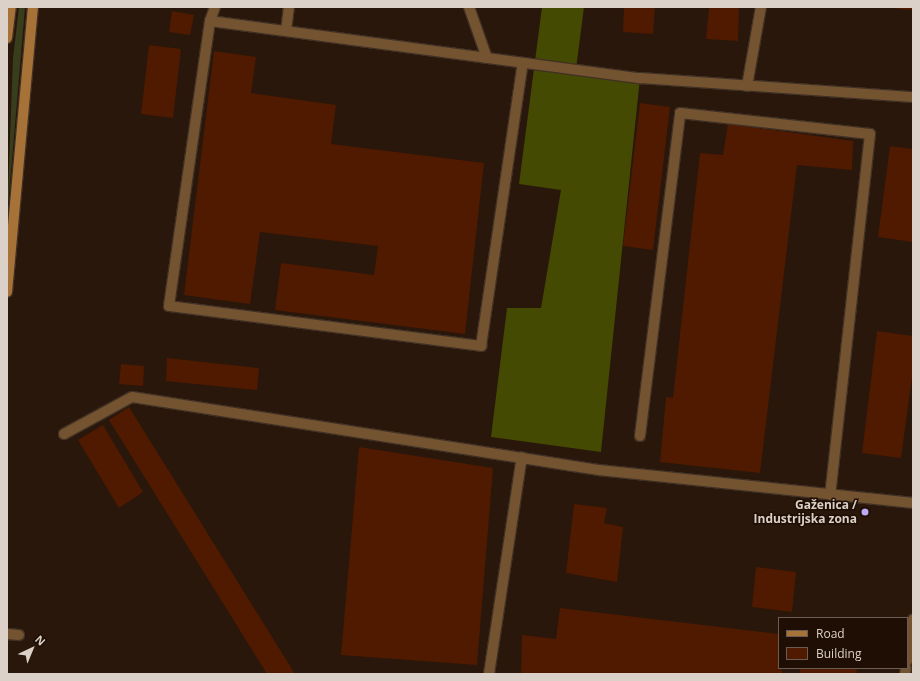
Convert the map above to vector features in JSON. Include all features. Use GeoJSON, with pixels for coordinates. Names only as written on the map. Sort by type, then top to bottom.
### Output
{"type":"FeatureCollection","features":[{"type":"Feature","properties":{"kind":"main road"},"geometry":{"type":"LineString","coordinates":[[7,38],[11,7]]}},
{"type":"Feature","properties":{"kind":"main road"},"geometry":{"type":"LineString","coordinates":[[7,292],[33,7]]}},
{"type":"Feature","properties":{"kind":"street"},"geometry":{"type":"LineString","coordinates":[[215,7],[210,21],[169,306],[481,346],[523,63]]}},
{"type":"Feature","properties":{"kind":"street"},"geometry":{"type":"LineString","coordinates":[[286,31],[289,7]]}},
{"type":"Feature","properties":{"kind":"street"},"geometry":{"type":"LineString","coordinates":[[469,7],[487,58]]}},
{"type":"Feature","properties":{"kind":"street"},"geometry":{"type":"LineString","coordinates":[[747,86],[761,7]]}},
{"type":"Feature","properties":{"kind":"street"},"geometry":{"type":"LineString","coordinates":[[210,21],[640,78],[913,97]]}},
{"type":"Feature","properties":{"kind":"street"},"geometry":{"type":"LineString","coordinates":[[640,436],[680,113],[870,134],[830,495]]}},
{"type":"Feature","properties":{"kind":"street"},"geometry":{"type":"LineString","coordinates":[[64,434],[132,396],[600,470],[913,504]]}},
{"type":"Feature","properties":{"kind":"street"},"geometry":{"type":"LineString","coordinates":[[489,674],[522,457]]}},
{"type":"Feature","properties":{"kind":"street"},"geometry":{"type":"LineString","coordinates":[[908,654],[913,619]]}},
{"type":"Feature","properties":{"kind":"street"},"geometry":{"type":"LineString","coordinates":[[7,634],[19,635]]}},
{"type":"Feature","properties":{"kind":"green space"},"geometry":{"type":"Polygon","coordinates":[[[19,7],[25,7],[7,218],[13,58],[19,7]]]}},
{"type":"Feature","properties":{"kind":"green space"},"geometry":{"type":"Polygon","coordinates":[[[542,7],[584,7],[576,69],[640,78],[601,452],[491,437],[507,308],[541,308],[561,190],[519,184],[542,7]]]}},
{"type":"Feature","properties":{"kind":"building"},"geometry":{"type":"Polygon","coordinates":[[[624,7],[655,7],[653,34],[623,32],[624,7]]]}},
{"type":"Feature","properties":{"kind":"building"},"geometry":{"type":"Polygon","coordinates":[[[709,7],[739,7],[738,41],[706,39],[709,7]]]}},
{"type":"Feature","properties":{"kind":"building"},"geometry":{"type":"Polygon","coordinates":[[[897,7],[913,7],[913,10],[897,9],[897,7]]]}},
{"type":"Feature","properties":{"kind":"building"},"geometry":{"type":"Polygon","coordinates":[[[172,11],[194,15],[190,35],[169,32],[172,11]]]}},
{"type":"Feature","properties":{"kind":"building"},"geometry":{"type":"Polygon","coordinates":[[[149,45],[181,49],[173,118],[141,114],[149,45]]]}},
{"type":"Feature","properties":{"kind":"building"},"geometry":{"type":"Polygon","coordinates":[[[214,51],[256,57],[251,93],[336,105],[331,144],[484,163],[465,334],[275,310],[281,263],[374,275],[378,246],[260,232],[250,304],[184,295],[214,51]]]}},
{"type":"Feature","properties":{"kind":"building"},"geometry":{"type":"Polygon","coordinates":[[[640,103],[670,107],[653,250],[623,246],[640,103]]]}},
{"type":"Feature","properties":{"kind":"building"},"geometry":{"type":"Polygon","coordinates":[[[728,124],[853,141],[852,170],[797,165],[760,473],[660,462],[666,397],[673,398],[700,153],[723,155],[728,124]]]}},
{"type":"Feature","properties":{"kind":"building"},"geometry":{"type":"Polygon","coordinates":[[[890,146],[913,149],[913,242],[878,237],[890,146]]]}},
{"type":"Feature","properties":{"kind":"building"},"geometry":{"type":"Polygon","coordinates":[[[877,331],[913,336],[913,370],[901,458],[862,453],[877,331]]]}},
{"type":"Feature","properties":{"kind":"building"},"geometry":{"type":"Polygon","coordinates":[[[167,358],[259,368],[257,390],[166,381],[167,358]]]}},
{"type":"Feature","properties":{"kind":"building"},"geometry":{"type":"Polygon","coordinates":[[[121,364],[144,366],[143,386],[119,384],[121,364]]]}},
{"type":"Feature","properties":{"kind":"building"},"geometry":{"type":"Polygon","coordinates":[[[129,407],[295,674],[267,674],[109,420],[129,407]]]}},
{"type":"Feature","properties":{"kind":"building"},"geometry":{"type":"Polygon","coordinates":[[[103,425],[143,492],[119,508],[78,440],[103,425]]]}},
{"type":"Feature","properties":{"kind":"building"},"geometry":{"type":"Polygon","coordinates":[[[359,447],[493,468],[477,665],[341,655],[359,447]]]}},
{"type":"Feature","properties":{"kind":"building"},"geometry":{"type":"Polygon","coordinates":[[[574,504],[607,508],[604,523],[623,527],[617,582],[566,573],[574,504]]]}},
{"type":"Feature","properties":{"kind":"building"},"geometry":{"type":"Polygon","coordinates":[[[756,567],[796,572],[792,612],[752,607],[756,567]]]}},
{"type":"Feature","properties":{"kind":"building"},"geometry":{"type":"Polygon","coordinates":[[[560,608],[778,634],[778,669],[782,669],[782,674],[521,674],[522,635],[556,639],[560,608]]]}},
{"type":"Feature","properties":{"kind":"building"},"geometry":{"type":"Polygon","coordinates":[[[800,669],[857,669],[856,674],[800,674],[800,669]]]}},
{"type":"Feature","properties":{"kind":"place","name":"Gaženica / Industrijska zona"},"geometry":{"type":"Point","coordinates":[865,512]}}]}
